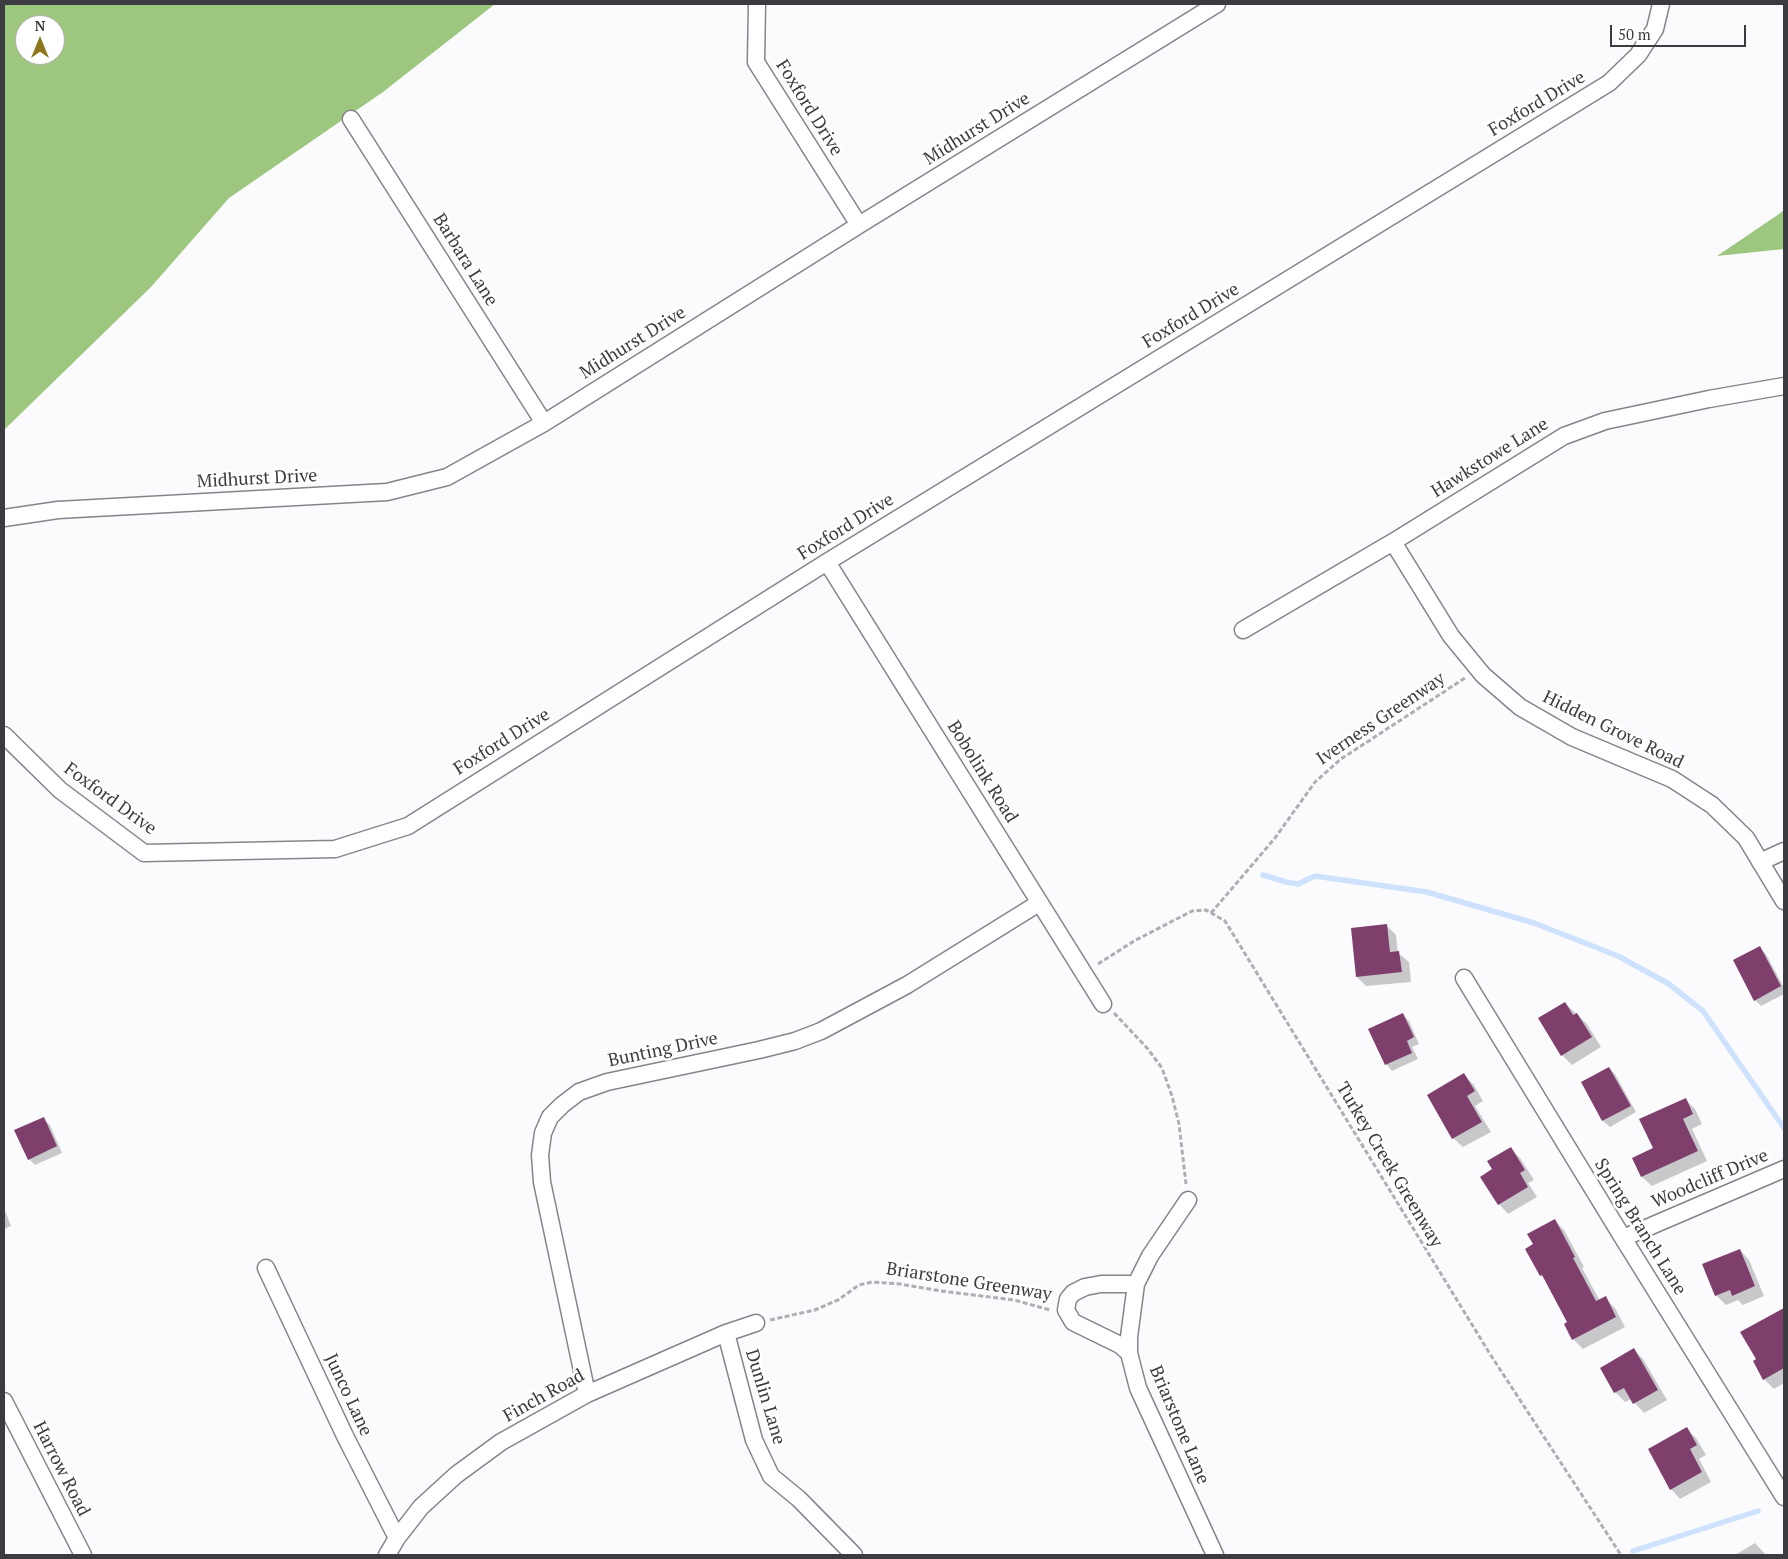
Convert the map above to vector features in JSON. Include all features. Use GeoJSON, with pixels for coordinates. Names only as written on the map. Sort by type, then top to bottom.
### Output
{"type":"FeatureCollection","features":[{"type":"Feature","properties":{"kind":"street","name":"Foxford Drive"},"geometry":{"type":"LineString","coordinates":[[757,4],[756,62],[859,225]]}},
{"type":"Feature","properties":{"kind":"street","name":"Midhurst Drive"},"geometry":{"type":"LineString","coordinates":[[4,518],[58,510],[388,492],[447,477],[544,423],[859,225],[1217,4]]}},
{"type":"Feature","properties":{"kind":"street","name":"Foxford Drive"},"geometry":{"type":"LineString","coordinates":[[4,735],[60,790],[144,852],[335,849],[408,826],[827,562],[1609,83],[1638,55],[1655,29],[1661,4]]}},
{"type":"Feature","properties":{"kind":"street","name":"Barbara Lane"},"geometry":{"type":"LineString","coordinates":[[351,119],[544,423]]}},
{"type":"Feature","properties":{"kind":"street","name":"Hawkstowe Lane"},"geometry":{"type":"LineString","coordinates":[[1243,630],[1393,542],[1564,436],[1605,421],[1709,399],[1784,386]]}},
{"type":"Feature","properties":{"kind":"street","name":"Hidden Grove Road"},"geometry":{"type":"LineString","coordinates":[[1393,542],[1452,636],[1478,670],[1520,707],[1572,737],[1672,779],[1712,805],[1746,838],[1784,900]]}},
{"type":"Feature","properties":{"kind":"street","name":"Bobolink Road"},"geometry":{"type":"LineString","coordinates":[[827,562],[1103,1004]]}},
{"type":"Feature","properties":{"kind":"street"},"geometry":{"type":"LineString","coordinates":[[1760,862],[1784,851]]}},
{"type":"Feature","properties":{"kind":"street","name":"Bunting Drive"},"geometry":{"type":"LineString","coordinates":[[587,1394],[542,1182],[540,1155],[543,1133],[550,1117],[579,1092],[607,1082],[759,1050],[795,1041],[821,1031],[907,986],[1039,903]]}},
{"type":"Feature","properties":{"kind":"street","name":"Spring Branch Lane"},"geometry":{"type":"LineString","coordinates":[[1464,978],[1784,1496]]}},
{"type":"Feature","properties":{"kind":"street","name":"Woodcliff Drive"},"geometry":{"type":"LineString","coordinates":[[1623,1238],[1784,1169]]}},
{"type":"Feature","properties":{"kind":"street","name":"Briarstone Lane"},"geometry":{"type":"LineString","coordinates":[[1188,1200],[1150,1256],[1136,1284],[1129,1338],[1129,1354],[1138,1388],[1215,1555]]}},
{"type":"Feature","properties":{"kind":"street","name":"Junco Lane"},"geometry":{"type":"LineString","coordinates":[[266,1268],[344,1436],[397,1538]]}},
{"type":"Feature","properties":{"kind":"street"},"geometry":{"type":"LineString","coordinates":[[1129,1354],[1112,1341],[1073,1322],[1066,1310],[1068,1299],[1073,1293],[1086,1287],[1101,1284],[1136,1284]]}},
{"type":"Feature","properties":{"kind":"street","name":"Finch Road"},"geometry":{"type":"LineString","coordinates":[[387,1555],[397,1538],[421,1508],[456,1475],[501,1442],[587,1394],[726,1333],[756,1323]]}},
{"type":"Feature","properties":{"kind":"street","name":"Dunlin Lane"},"geometry":{"type":"LineString","coordinates":[[726,1333],[754,1440],[771,1476],[799,1499],[854,1555]]}},
{"type":"Feature","properties":{"kind":"street","name":"Harrow Road"},"geometry":{"type":"LineString","coordinates":[[4,1401],[83,1555]]}},
{"type":"Feature","properties":{"kind":"path","name":"Iverness Greenway"},"geometry":{"type":"LineString","coordinates":[[1211,913],[1275,838],[1315,782],[1341,759],[1478,670]]}},
{"type":"Feature","properties":{"kind":"path"},"geometry":{"type":"LineString","coordinates":[[1084,973],[1134,941],[1192,911],[1206,910],[1211,913]]}},
{"type":"Feature","properties":{"kind":"path","name":"Turkey Creek Greenway"},"geometry":{"type":"LineString","coordinates":[[1211,913],[1224,921],[1490,1354],[1621,1555]]}},
{"type":"Feature","properties":{"kind":"path"},"geometry":{"type":"LineString","coordinates":[[1103,1004],[1109,1006],[1162,1068],[1179,1124],[1188,1200]]}},
{"type":"Feature","properties":{"kind":"path","name":"Briarstone Greenway"},"geometry":{"type":"LineString","coordinates":[[756,1323],[815,1310],[838,1300],[860,1285],[872,1282],[900,1284],[1014,1300],[1046,1310],[1066,1310]]}},
{"type":"Feature","properties":{"kind":"green space"},"geometry":{"type":"Polygon","coordinates":[[[4,4],[495,4],[383,92],[229,198],[151,287],[4,430],[4,4]]]}},
{"type":"Feature","properties":{"kind":"green space"},"geometry":{"type":"Polygon","coordinates":[[[1784,210],[1784,249],[1717,256],[1779,214],[1784,210]]]}},
{"type":"Feature","properties":{"kind":"building"},"geometry":{"type":"Polygon","coordinates":[[[1387,924],[1390,952],[1399,951],[1402,972],[1356,977],[1351,928],[1387,924]]]}},
{"type":"Feature","properties":{"kind":"building"},"geometry":{"type":"Polygon","coordinates":[[[1760,946],[1781,986],[1754,1001],[1733,960],[1760,946]]]}},
{"type":"Feature","properties":{"kind":"building"},"geometry":{"type":"Polygon","coordinates":[[[1565,1002],[1573,1015],[1577,1013],[1592,1037],[1561,1056],[1538,1018],[1565,1002]]]}},
{"type":"Feature","properties":{"kind":"building"},"geometry":{"type":"Polygon","coordinates":[[[1403,1013],[1414,1037],[1407,1041],[1412,1053],[1385,1065],[1368,1029],[1403,1013]]]}},
{"type":"Feature","properties":{"kind":"building"},"geometry":{"type":"Polygon","coordinates":[[[1609,1067],[1631,1106],[1602,1121],[1581,1082],[1609,1067]]]}},
{"type":"Feature","properties":{"kind":"building"},"geometry":{"type":"Polygon","coordinates":[[[1464,1073],[1475,1091],[1467,1096],[1482,1122],[1452,1139],[1427,1095],[1464,1073]]]}},
{"type":"Feature","properties":{"kind":"building"},"geometry":{"type":"Polygon","coordinates":[[[1686,1098],[1693,1114],[1683,1119],[1698,1151],[1641,1177],[1632,1158],[1653,1148],[1639,1119],[1686,1098]]]}},
{"type":"Feature","properties":{"kind":"building"},"geometry":{"type":"Polygon","coordinates":[[[44,1117],[57,1146],[28,1160],[14,1130],[44,1117]]]}},
{"type":"Feature","properties":{"kind":"building"},"geometry":{"type":"Polygon","coordinates":[[[1511,1147],[1525,1170],[1520,1173],[1528,1187],[1498,1205],[1480,1177],[1492,1169],[1487,1161],[1511,1147]]]}},
{"type":"Feature","properties":{"kind":"building"},"geometry":{"type":"Polygon","coordinates":[[[1555,1219],[1596,1301],[1606,1296],[1616,1317],[1572,1340],[1564,1324],[1567,1322],[1542,1275],[1540,1276],[1525,1249],[1533,1244],[1527,1234],[1555,1219]]]}},
{"type":"Feature","properties":{"kind":"building"},"geometry":{"type":"Polygon","coordinates":[[[1740,1249],[1755,1286],[1732,1296],[1730,1290],[1715,1296],[1702,1264],[1740,1249]]]}},
{"type":"Feature","properties":{"kind":"building"},"geometry":{"type":"Polygon","coordinates":[[[1784,1308],[1784,1368],[1763,1380],[1753,1361],[1756,1359],[1740,1332],[1784,1308]]]}},
{"type":"Feature","properties":{"kind":"building"},"geometry":{"type":"Polygon","coordinates":[[[1634,1348],[1658,1390],[1633,1404],[1624,1388],[1614,1393],[1600,1368],[1634,1348]]]}},
{"type":"Feature","properties":{"kind":"building"},"geometry":{"type":"Polygon","coordinates":[[[1687,1427],[1697,1445],[1690,1449],[1702,1472],[1670,1490],[1648,1449],[1687,1427]]]}},
{"type":"Feature","properties":{"kind":"waterway"},"geometry":{"type":"LineString","coordinates":[[1263,875],[1298,884],[1315,876],[1427,892],[1534,923],[1618,956],[1669,984],[1703,1011],[1784,1128]]}},
{"type":"Feature","properties":{"kind":"waterway"},"geometry":{"type":"LineString","coordinates":[[1633,1551],[1758,1511]]}}]}
